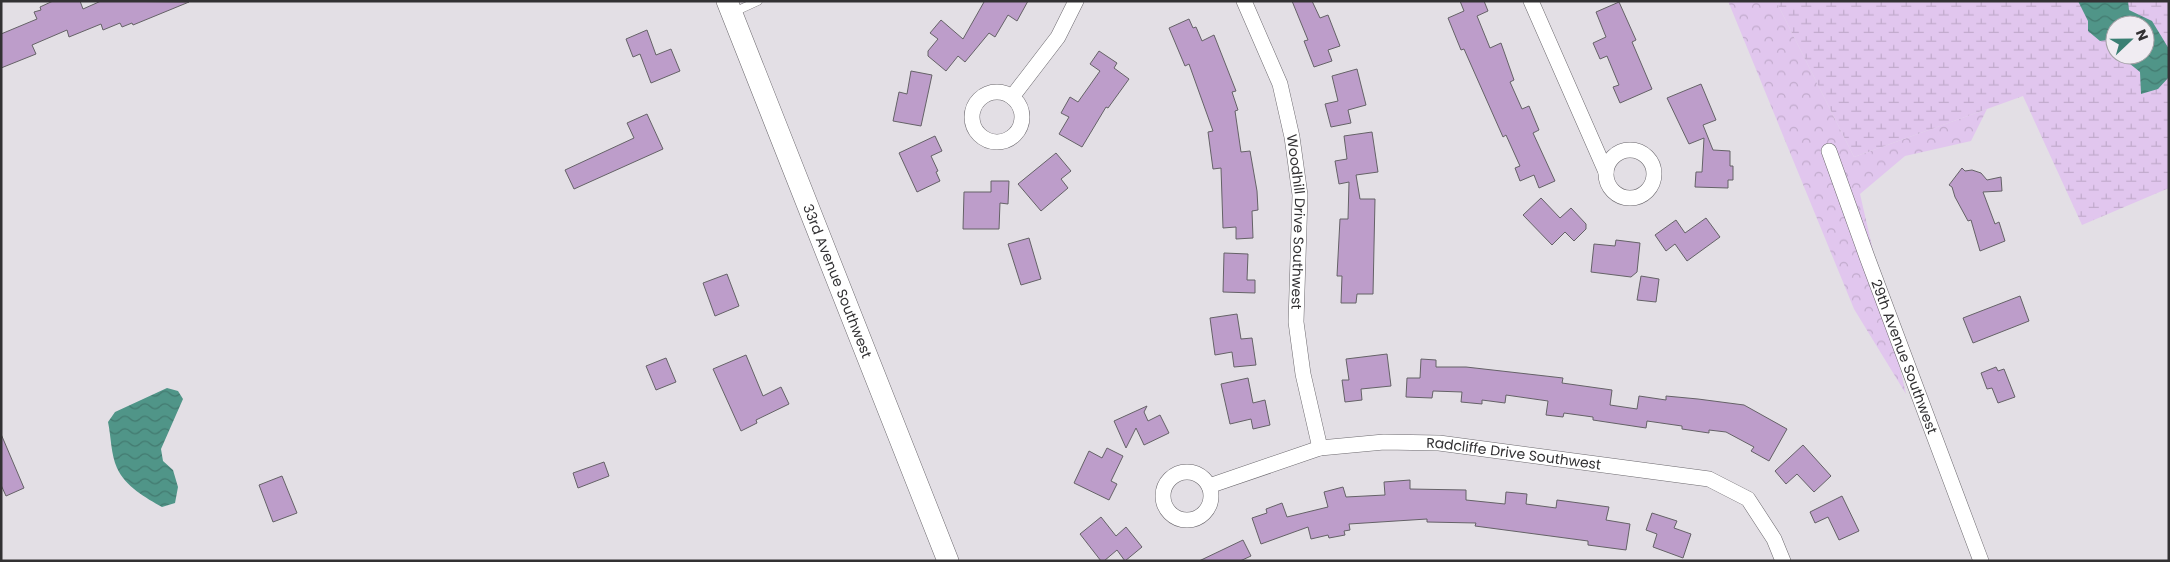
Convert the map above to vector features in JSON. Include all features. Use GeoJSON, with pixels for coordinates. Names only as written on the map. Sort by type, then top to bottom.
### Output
{"type":"FeatureCollection","features":[{"type":"Feature","properties":{"kind":"street"},"geometry":{"type":"LineString","coordinates":[[1012,97],[1058,37],[1076,1]]}},
{"type":"Feature","properties":{"kind":"street","name":"Woodhill Drive Southwest"},"geometry":{"type":"LineString","coordinates":[[1244,1],[1280,84],[1292,137],[1300,195],[1296,322],[1302,374],[1320,448]]}},
{"type":"Feature","properties":{"kind":"street"},"geometry":{"type":"LineString","coordinates":[[1531,1],[1606,172]]}},
{"type":"Feature","properties":{"kind":"street","name":"33rd Avenue Southwest"},"geometry":{"type":"LineString","coordinates":[[730,7],[948,561]]}},
{"type":"Feature","properties":{"kind":"street","name":"29th Avenue Southwest"},"geometry":{"type":"LineString","coordinates":[[1830,151],[1867,257],[1981,561]]}},
{"type":"Feature","properties":{"kind":"street","name":"Radcliffe Drive Southwest"},"geometry":{"type":"LineString","coordinates":[[1209,486],[1320,448],[1384,442],[1439,443],[1709,479],[1748,499],[1774,539],[1783,561]]}},
{"type":"Feature","properties":{"kind":"lane"},"geometry":{"type":"LineString","coordinates":[[730,7],[758,1]]}},
{"type":"Feature","properties":{"kind":"green space"},"geometry":{"type":"Polygon","coordinates":[[[1728,1],[1776,1],[1854,157],[1987,109],[1971,141],[1905,156],[1860,194],[1906,394],[1854,309],[1728,1]]]}},
{"type":"Feature","properties":{"kind":"green space"},"geometry":{"type":"Polygon","coordinates":[[[1776,1],[2169,1],[2169,188],[2082,225],[2023,96],[1854,157],[1776,1]]]}},
{"type":"Feature","properties":{"kind":"water"},"geometry":{"type":"Polygon","coordinates":[[[2078,1],[2128,1],[2129,10],[2139,15],[2105,15],[2105,40],[2100,41],[2088,31],[2088,21],[2078,1]]]}},
{"type":"Feature","properties":{"kind":"water"},"geometry":{"type":"Polygon","coordinates":[[[2155,26],[2169,49],[2169,77],[2158,89],[2141,94],[2140,72],[2131,65],[2155,65],[2155,26]]]}},
{"type":"Feature","properties":{"kind":"water"},"geometry":{"type":"Polygon","coordinates":[[[167,388],[178,391],[183,399],[161,449],[163,461],[173,470],[178,487],[175,503],[162,507],[136,491],[117,468],[113,457],[108,422],[115,412],[167,388]]]}},
{"type":"Feature","properties":{"kind":"building"},"geometry":{"type":"Polygon","coordinates":[[[53,1],[80,1],[83,9],[101,1],[189,2],[133,25],[132,23],[122,27],[120,23],[103,30],[101,24],[69,37],[67,30],[32,45],[36,54],[1,68],[1,34],[37,19],[34,12],[41,10],[40,7],[53,1]]]}},
{"type":"Feature","properties":{"kind":"building"},"geometry":{"type":"Polygon","coordinates":[[[982,1],[1028,1],[1017,21],[1008,15],[995,37],[989,33],[965,62],[958,56],[946,71],[928,56],[928,51],[938,39],[930,33],[941,20],[963,39],[984,2],[982,1]]]}},
{"type":"Feature","properties":{"kind":"building"},"geometry":{"type":"Polygon","coordinates":[[[1292,1],[1312,1],[1320,18],[1328,15],[1340,46],[1328,50],[1332,61],[1314,67],[1304,41],[1308,40],[1292,1]]]}},
{"type":"Feature","properties":{"kind":"building"},"geometry":{"type":"Polygon","coordinates":[[[1460,1],[1484,1],[1488,11],[1477,16],[1490,48],[1501,43],[1514,80],[1510,82],[1522,109],[1529,106],[1539,130],[1533,133],[1555,181],[1539,188],[1534,175],[1520,181],[1515,168],[1520,166],[1506,135],[1503,137],[1464,49],[1461,50],[1448,18],[1464,11],[1460,1]]]}},
{"type":"Feature","properties":{"kind":"building"},"geometry":{"type":"Polygon","coordinates":[[[1619,2],[1636,40],[1632,42],[1652,89],[1620,103],[1613,87],[1619,85],[1607,56],[1600,59],[1593,43],[1606,37],[1596,12],[1619,2]]]}},
{"type":"Feature","properties":{"kind":"building"},"geometry":{"type":"Polygon","coordinates":[[[1189,19],[1193,28],[1196,27],[1202,41],[1214,35],[1236,91],[1232,92],[1238,110],[1235,111],[1241,152],[1250,151],[1257,191],[1258,210],[1252,211],[1253,238],[1236,239],[1236,227],[1223,228],[1221,168],[1213,169],[1208,132],[1213,131],[1189,64],[1185,66],[1169,28],[1189,19]]]}},
{"type":"Feature","properties":{"kind":"building"},"geometry":{"type":"Polygon","coordinates":[[[647,30],[656,55],[671,49],[680,71],[651,83],[640,54],[633,57],[626,39],[647,30]]]}},
{"type":"Feature","properties":{"kind":"building"},"geometry":{"type":"Polygon","coordinates":[[[1099,51],[1117,63],[1114,68],[1129,79],[1108,108],[1106,107],[1082,147],[1059,134],[1069,117],[1061,113],[1070,97],[1078,102],[1100,71],[1090,64],[1099,51]]]}},
{"type":"Feature","properties":{"kind":"building"},"geometry":{"type":"Polygon","coordinates":[[[1357,69],[1366,105],[1348,110],[1351,123],[1331,127],[1325,104],[1338,101],[1332,76],[1357,69]]]}},
{"type":"Feature","properties":{"kind":"building"},"geometry":{"type":"Polygon","coordinates":[[[911,71],[932,75],[921,126],[893,121],[899,92],[907,94],[911,71]]]}},
{"type":"Feature","properties":{"kind":"building"},"geometry":{"type":"Polygon","coordinates":[[[1701,84],[1716,120],[1703,125],[1713,150],[1730,151],[1730,166],[1733,166],[1733,180],[1728,180],[1728,188],[1695,187],[1696,172],[1702,172],[1704,138],[1689,144],[1667,98],[1701,84]]]}},
{"type":"Feature","properties":{"kind":"building"},"geometry":{"type":"Polygon","coordinates":[[[647,114],[663,149],[574,189],[565,170],[634,138],[627,123],[647,114]]]}},
{"type":"Feature","properties":{"kind":"building"},"geometry":{"type":"Polygon","coordinates":[[[1372,132],[1378,172],[1356,175],[1360,199],[1375,199],[1373,294],[1357,294],[1356,303],[1341,303],[1342,276],[1337,276],[1340,219],[1348,219],[1349,182],[1339,184],[1335,161],[1347,159],[1344,136],[1372,132]]]}},
{"type":"Feature","properties":{"kind":"building"},"geometry":{"type":"Polygon","coordinates":[[[935,136],[942,151],[931,156],[938,171],[936,172],[940,181],[917,192],[899,153],[935,136]]]}},
{"type":"Feature","properties":{"kind":"building"},"geometry":{"type":"Polygon","coordinates":[[[1056,153],[1071,171],[1061,179],[1068,188],[1041,211],[1018,184],[1056,153]]]}},
{"type":"Feature","properties":{"kind":"building"},"geometry":{"type":"Polygon","coordinates":[[[1962,168],[1965,171],[1972,170],[1981,173],[1987,180],[2001,177],[2002,191],[1983,192],[1995,224],[1999,222],[2005,241],[1980,251],[1971,220],[1968,221],[1955,197],[1952,187],[1949,185],[1962,168]]]}},
{"type":"Feature","properties":{"kind":"building"},"geometry":{"type":"Polygon","coordinates":[[[991,181],[1009,181],[1008,204],[1000,203],[999,229],[963,229],[964,192],[991,192],[991,181]]]}},
{"type":"Feature","properties":{"kind":"building"},"geometry":{"type":"Polygon","coordinates":[[[1541,198],[1560,218],[1571,208],[1586,224],[1586,229],[1574,241],[1565,232],[1552,245],[1523,215],[1541,198]]]}},
{"type":"Feature","properties":{"kind":"building"},"geometry":{"type":"Polygon","coordinates":[[[1706,218],[1720,237],[1687,261],[1675,244],[1666,251],[1655,235],[1676,220],[1685,233],[1706,218]]]}},
{"type":"Feature","properties":{"kind":"building"},"geometry":{"type":"Polygon","coordinates":[[[1029,238],[1041,279],[1021,285],[1008,244],[1029,238]]]}},
{"type":"Feature","properties":{"kind":"building"},"geometry":{"type":"Polygon","coordinates":[[[1616,240],[1640,243],[1637,272],[1631,277],[1591,272],[1594,244],[1615,246],[1616,240]]]}},
{"type":"Feature","properties":{"kind":"building"},"geometry":{"type":"Polygon","coordinates":[[[1224,253],[1248,254],[1247,280],[1255,280],[1255,293],[1223,292],[1224,253]]]}},
{"type":"Feature","properties":{"kind":"building"},"geometry":{"type":"Polygon","coordinates":[[[727,274],[739,306],[715,316],[703,283],[727,274]]]}},
{"type":"Feature","properties":{"kind":"building"},"geometry":{"type":"Polygon","coordinates":[[[1641,276],[1659,279],[1656,302],[1637,300],[1641,276]]]}},
{"type":"Feature","properties":{"kind":"building"},"geometry":{"type":"Polygon","coordinates":[[[2020,296],[2029,321],[1973,343],[1963,318],[2020,296]]]}},
{"type":"Feature","properties":{"kind":"building"},"geometry":{"type":"Polygon","coordinates":[[[1237,314],[1241,339],[1252,338],[1256,365],[1234,367],[1232,352],[1215,355],[1210,318],[1237,314]]]}},
{"type":"Feature","properties":{"kind":"building"},"geometry":{"type":"Polygon","coordinates":[[[1387,354],[1391,386],[1361,389],[1362,400],[1345,402],[1342,380],[1349,380],[1346,359],[1387,354]]]}},
{"type":"Feature","properties":{"kind":"building"},"geometry":{"type":"Polygon","coordinates":[[[746,355],[763,396],[781,387],[789,404],[756,420],[757,423],[741,431],[713,369],[746,355]]]}},
{"type":"Feature","properties":{"kind":"building"},"geometry":{"type":"Polygon","coordinates":[[[666,358],[676,382],[656,390],[646,366],[666,358]]]}},
{"type":"Feature","properties":{"kind":"building"},"geometry":{"type":"Polygon","coordinates":[[[1421,359],[1436,360],[1436,367],[1466,367],[1563,378],[1562,383],[1612,390],[1610,405],[1637,409],[1639,396],[1666,400],[1666,396],[1744,405],[1787,429],[1769,461],[1751,451],[1754,447],[1726,432],[1709,430],[1709,433],[1682,429],[1682,426],[1647,421],[1646,428],[1593,420],[1593,417],[1564,413],[1563,417],[1546,415],[1548,401],[1506,395],[1505,403],[1482,400],[1482,404],[1461,402],[1462,392],[1433,391],[1432,398],[1406,397],[1407,378],[1420,378],[1421,359]]]}},
{"type":"Feature","properties":{"kind":"building"},"geometry":{"type":"Polygon","coordinates":[[[1996,367],[1998,371],[2004,369],[2015,397],[1998,403],[1992,388],[1987,389],[1981,373],[1996,367]]]}},
{"type":"Feature","properties":{"kind":"building"},"geometry":{"type":"Polygon","coordinates":[[[1248,378],[1253,403],[1265,400],[1270,425],[1253,429],[1251,419],[1230,424],[1221,384],[1248,378]]]}},
{"type":"Feature","properties":{"kind":"building"},"geometry":{"type":"Polygon","coordinates":[[[1147,406],[1144,412],[1148,421],[1160,415],[1169,433],[1144,445],[1136,428],[1126,448],[1114,421],[1147,406]]]}},
{"type":"Feature","properties":{"kind":"building"},"geometry":{"type":"Polygon","coordinates":[[[1,434],[24,488],[6,496],[1,485],[1,434]]]}},
{"type":"Feature","properties":{"kind":"building"},"geometry":{"type":"Polygon","coordinates":[[[1803,445],[1831,476],[1814,492],[1797,474],[1786,484],[1775,471],[1803,445]]]}},
{"type":"Feature","properties":{"kind":"building"},"geometry":{"type":"Polygon","coordinates":[[[1107,448],[1123,456],[1111,481],[1117,484],[1109,500],[1074,483],[1089,451],[1102,458],[1107,448]]]}},
{"type":"Feature","properties":{"kind":"building"},"geometry":{"type":"Polygon","coordinates":[[[604,462],[609,476],[578,488],[573,473],[604,462]]]}},
{"type":"Feature","properties":{"kind":"building"},"geometry":{"type":"Polygon","coordinates":[[[282,476],[297,513],[273,522],[259,485],[282,476]]]}},
{"type":"Feature","properties":{"kind":"building"},"geometry":{"type":"Polygon","coordinates":[[[1410,480],[1410,489],[1466,490],[1466,500],[1505,504],[1506,492],[1527,494],[1526,504],[1556,508],[1557,500],[1609,507],[1606,520],[1630,524],[1626,550],[1588,545],[1588,541],[1475,526],[1476,523],[1427,522],[1427,519],[1349,524],[1350,530],[1344,531],[1345,535],[1329,538],[1328,535],[1311,539],[1308,527],[1261,544],[1252,518],[1267,513],[1266,509],[1282,503],[1287,517],[1328,507],[1324,492],[1343,487],[1346,497],[1385,495],[1384,482],[1410,480]]]}},
{"type":"Feature","properties":{"kind":"building"},"geometry":{"type":"Polygon","coordinates":[[[1842,496],[1859,531],[1839,540],[1828,517],[1815,523],[1810,512],[1842,496]]]}},
{"type":"Feature","properties":{"kind":"building"},"geometry":{"type":"Polygon","coordinates":[[[1652,513],[1677,521],[1674,528],[1691,534],[1683,558],[1653,547],[1657,534],[1646,530],[1652,513]]]}},
{"type":"Feature","properties":{"kind":"building"},"geometry":{"type":"Polygon","coordinates":[[[1101,517],[1116,536],[1126,527],[1142,547],[1125,561],[1117,550],[1104,561],[1101,561],[1080,534],[1101,517]]]}},
{"type":"Feature","properties":{"kind":"building"},"geometry":{"type":"Polygon","coordinates":[[[1243,540],[1251,556],[1240,561],[1199,561],[1243,540]]]}}]}
